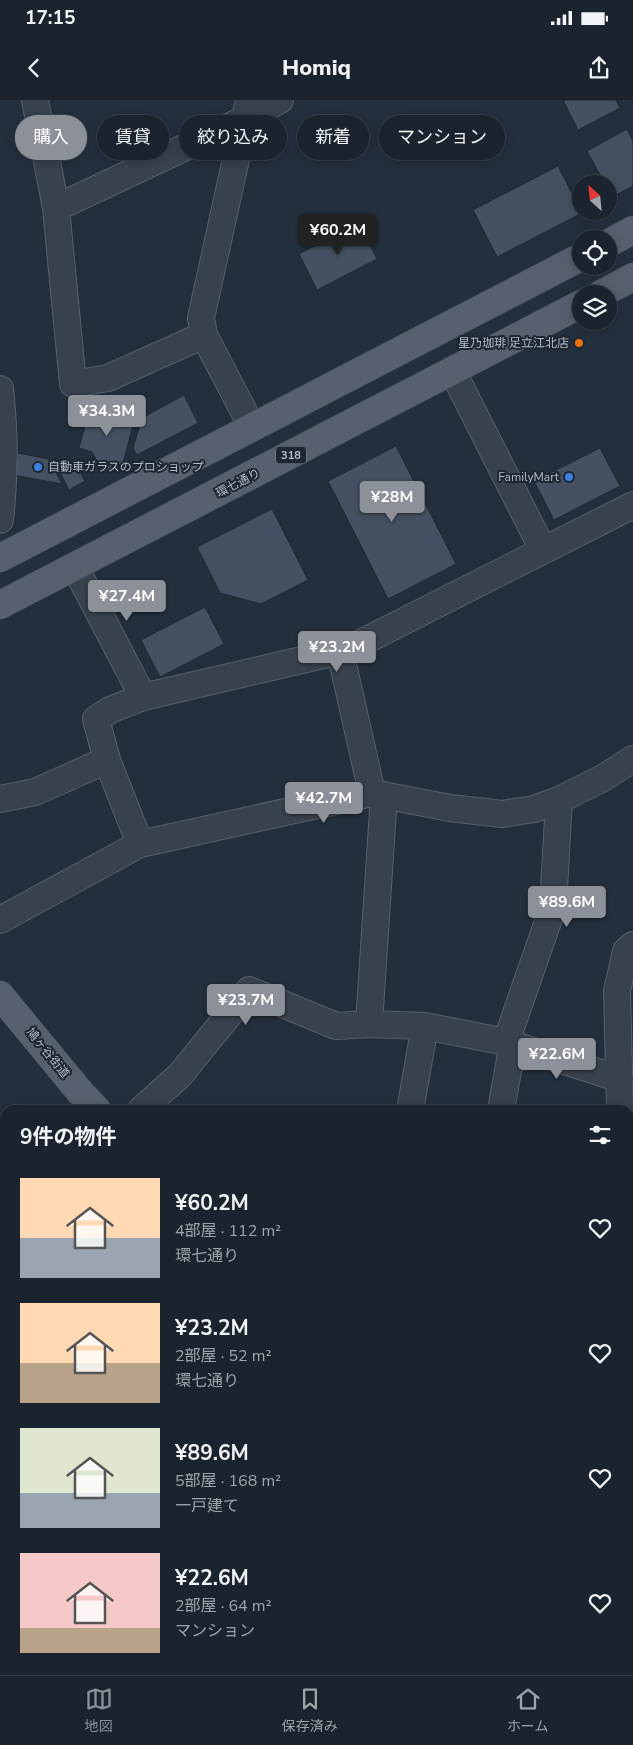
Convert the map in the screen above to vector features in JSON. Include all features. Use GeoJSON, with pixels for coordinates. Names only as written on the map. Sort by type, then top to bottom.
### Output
{"type":"FeatureCollection","features":[{"type":"Feature","properties":{"kind":"main road"},"geometry":{"type":"LineString","coordinates":[[617,239],[633,230]]}},
{"type":"Feature","properties":{"kind":"main road"},"geometry":{"type":"LineString","coordinates":[[0,558],[572,262]]}},
{"type":"Feature","properties":{"kind":"main road"},"geometry":{"type":"LineString","coordinates":[[617,286],[633,277]]}},
{"type":"Feature","properties":{"kind":"main road","name":"環七通り"},"geometry":{"type":"LineString","coordinates":[[0,605],[572,309]]}},
{"type":"Feature","properties":{"kind":"main road","name":"鳩ヶ谷街道"},"geometry":{"type":"LineString","coordinates":[[0,995],[92,1105]]}},
{"type":"Feature","properties":{"kind":"street"},"geometry":{"type":"LineString","coordinates":[[35,100],[56,208],[73,384],[108,378],[204,334]]}},
{"type":"Feature","properties":{"kind":"street"},"geometry":{"type":"LineString","coordinates":[[56,208],[247,109],[280,100]]}},
{"type":"Feature","properties":{"kind":"street"},"geometry":{"type":"LineString","coordinates":[[247,109],[201,318],[204,334],[252,427]]}},
{"type":"Feature","properties":{"kind":"street"},"geometry":{"type":"LineString","coordinates":[[452,370],[543,550]]}},
{"type":"Feature","properties":{"kind":"street"},"geometry":{"type":"LineString","coordinates":[[0,389],[4,424],[4,484],[0,520]]}},
{"type":"Feature","properties":{"kind":"street"},"geometry":{"type":"LineString","coordinates":[[140,844],[107,760],[96,719],[110,710],[142,697],[349,649],[633,505]]}},
{"type":"Feature","properties":{"kind":"street"},"geometry":{"type":"LineString","coordinates":[[75,567],[142,697]]}},
{"type":"Feature","properties":{"kind":"street"},"geometry":{"type":"LineString","coordinates":[[340,651],[378,794],[369,1024]]}},
{"type":"Feature","properties":{"kind":"street"},"geometry":{"type":"LineString","coordinates":[[0,920],[140,844],[378,794],[450,808],[502,814],[534,809],[559,800],[603,778],[633,759]]}},
{"type":"Feature","properties":{"kind":"street"},"geometry":{"type":"LineString","coordinates":[[0,800],[35,792],[107,760]]}},
{"type":"Feature","properties":{"kind":"street"},"geometry":{"type":"LineString","coordinates":[[502,1105],[509,1042],[553,907],[559,800]]}},
{"type":"Feature","properties":{"kind":"street"},"geometry":{"type":"LineString","coordinates":[[620,1105],[626,951],[633,945]]}},
{"type":"Feature","properties":{"kind":"street"},"geometry":{"type":"LineString","coordinates":[[147,1105],[180,1075],[249,990],[336,1026],[369,1024],[425,1026],[509,1042],[620,1079]]}},
{"type":"Feature","properties":{"kind":"street"},"geometry":{"type":"LineString","coordinates":[[411,1105],[425,1026]]}},
{"type":"Feature","properties":{"kind":"building"},"geometry":{"type":"Polygon","coordinates":[[[563,100],[616,100],[620,108],[578,130],[563,100]]]}},
{"type":"Feature","properties":{"kind":"building"},"geometry":{"type":"Polygon","coordinates":[[[627,129],[633,141],[633,186],[618,194],[618,175],[600,175],[587,151],[627,129]]]}},
{"type":"Feature","properties":{"kind":"building"},"geometry":{"type":"Polygon","coordinates":[[[558,166],[572,193],[572,218],[497,257],[473,210],[558,166]]]}},
{"type":"Feature","properties":{"kind":"building"},"geometry":{"type":"Polygon","coordinates":[[[359,223],[377,259],[317,290],[299,254],[359,223]]]}},
{"type":"Feature","properties":{"kind":"building"},"geometry":{"type":"Polygon","coordinates":[[[184,395],[198,423],[137,455],[133,448],[142,418],[184,395]]]}},
{"type":"Feature","properties":{"kind":"building"},"geometry":{"type":"Polygon","coordinates":[[[90,407],[135,418],[123,463],[103,473],[92,452],[79,448],[90,407]]]}},
{"type":"Feature","properties":{"kind":"building"},"geometry":{"type":"Polygon","coordinates":[[[396,446],[456,564],[388,599],[328,481],[396,446]]]}},
{"type":"Feature","properties":{"kind":"building"},"geometry":{"type":"Polygon","coordinates":[[[600,448],[620,486],[554,520],[534,481],[600,448]]]}},
{"type":"Feature","properties":{"kind":"building"},"geometry":{"type":"Polygon","coordinates":[[[18,453],[49,459],[62,484],[13,475],[18,453]]]}},
{"type":"Feature","properties":{"kind":"building"},"geometry":{"type":"Polygon","coordinates":[[[54,460],[75,463],[85,481],[69,490],[54,460]]]}},
{"type":"Feature","properties":{"kind":"building"},"geometry":{"type":"Polygon","coordinates":[[[272,509],[308,580],[261,604],[220,593],[197,547],[272,509]]]}},
{"type":"Feature","properties":{"kind":"building"},"geometry":{"type":"Polygon","coordinates":[[[205,607],[224,644],[160,677],[141,640],[205,607]]]}},
{"type":"Feature","properties":{"kind":"place","name":"星乃珈琲 足立江北店"},"geometry":{"type":"Point","coordinates":[579,343]}},
{"type":"Feature","properties":{"kind":"place","name":"自動車ガラスのプロショップ"},"geometry":{"type":"Point","coordinates":[38,467]}},
{"type":"Feature","properties":{"kind":"place","name":"FamilyMart"},"geometry":{"type":"Point","coordinates":[569,477]}}]}
